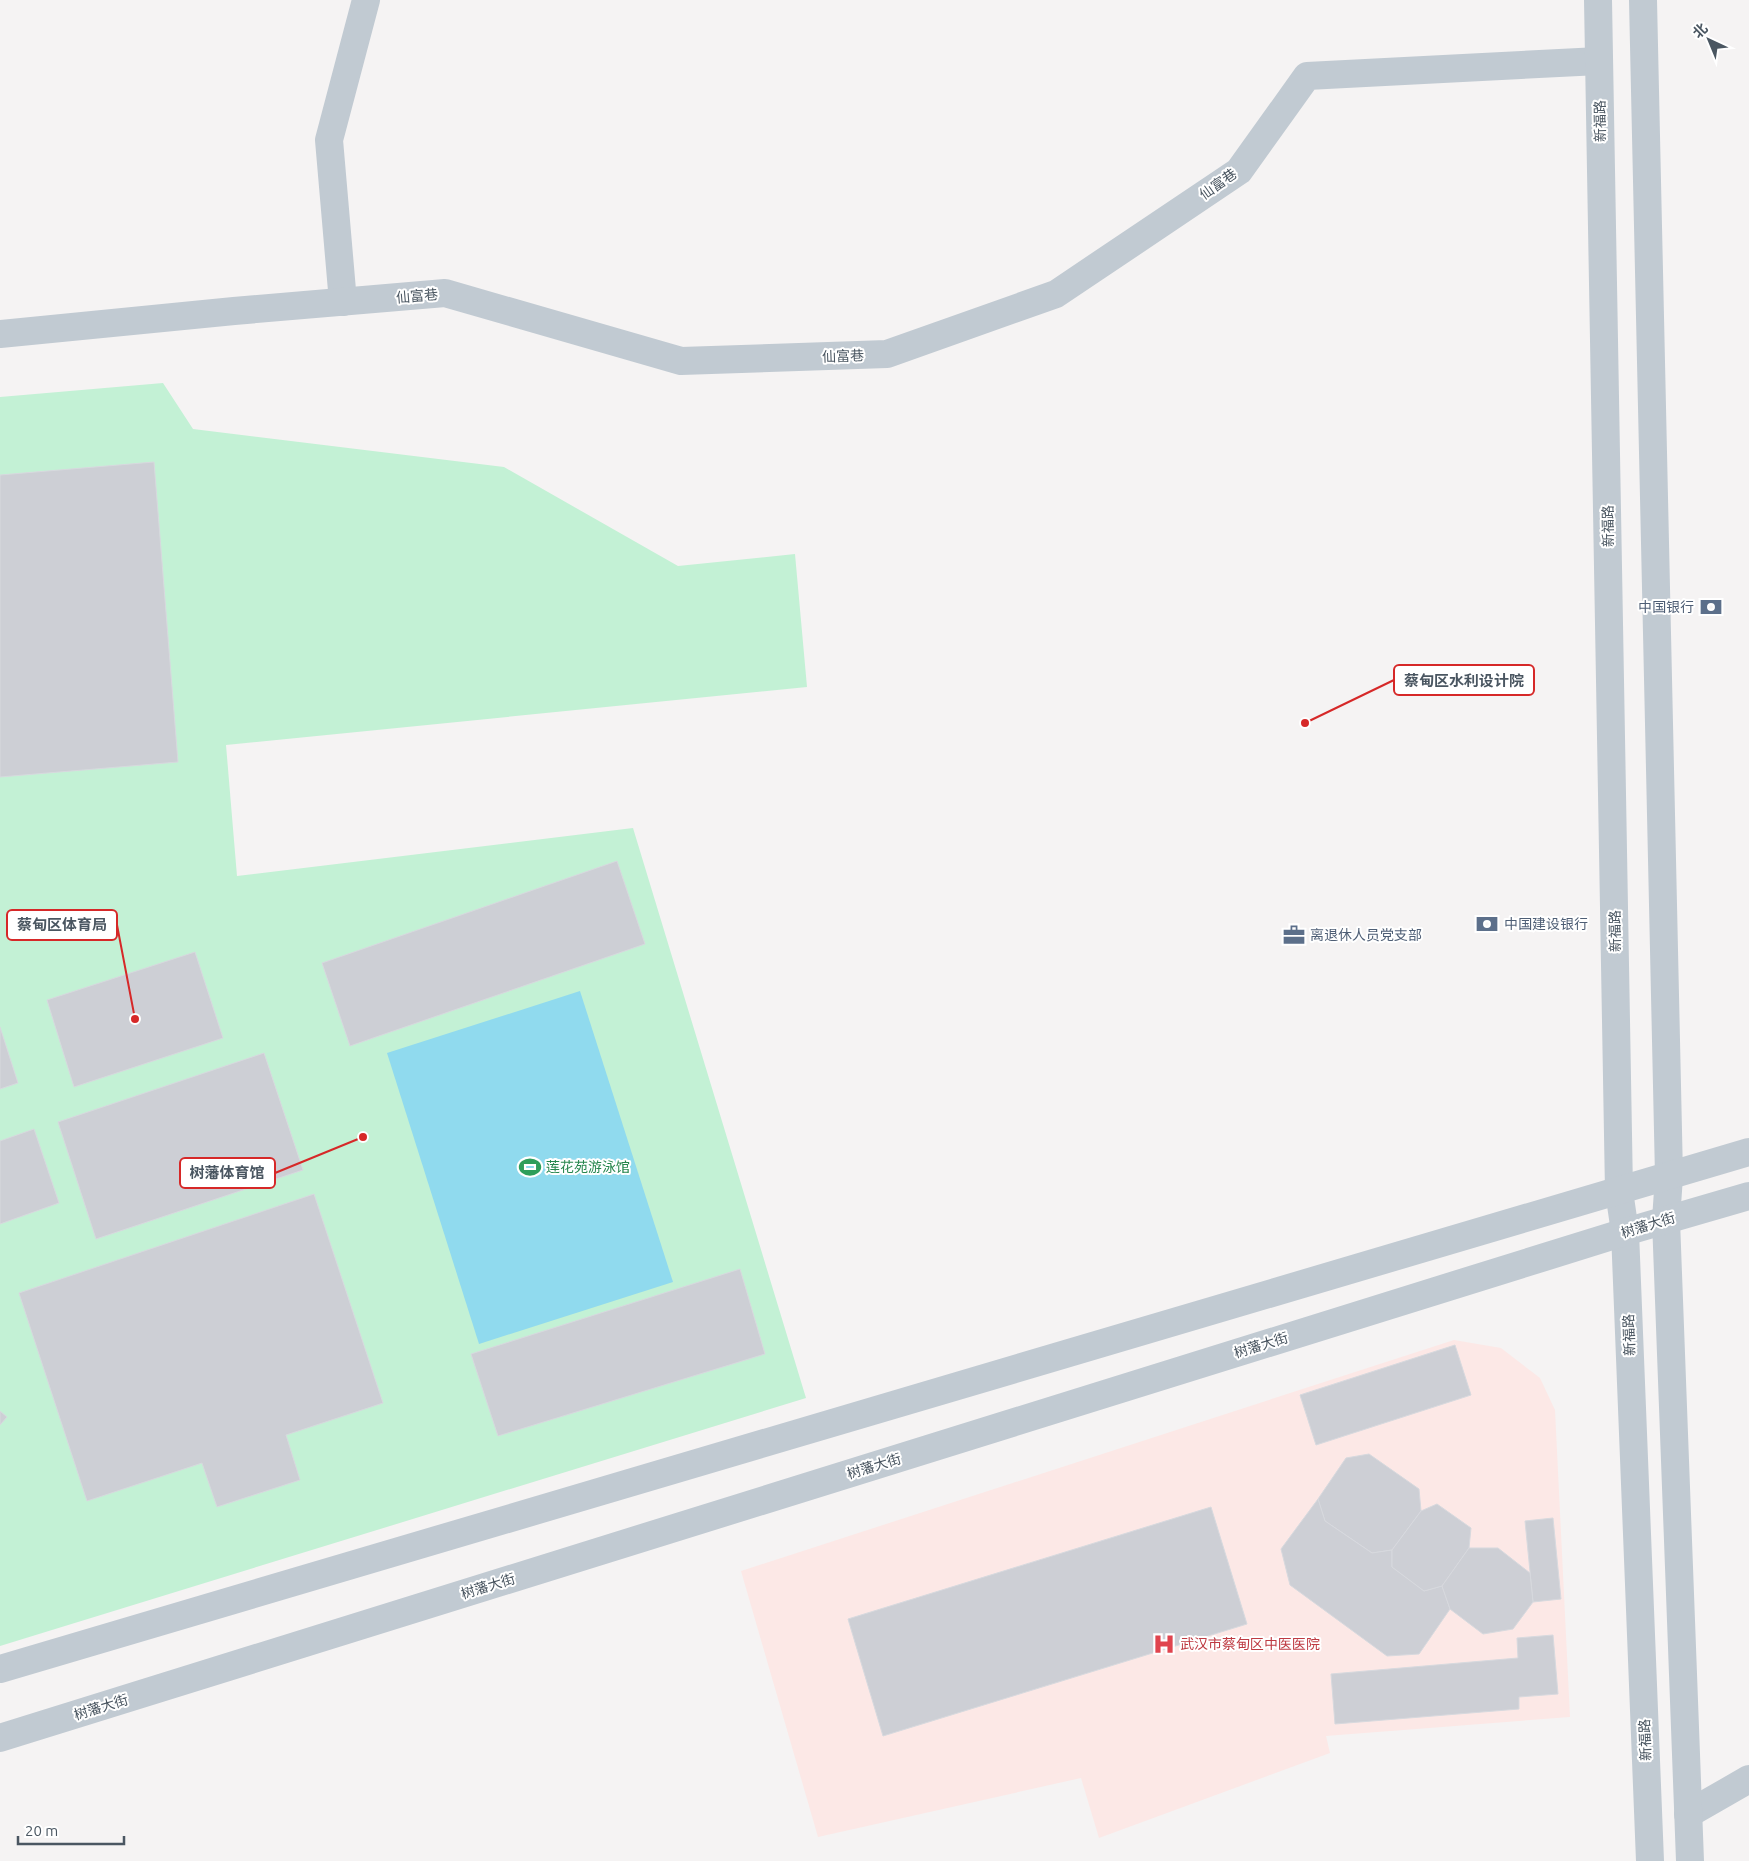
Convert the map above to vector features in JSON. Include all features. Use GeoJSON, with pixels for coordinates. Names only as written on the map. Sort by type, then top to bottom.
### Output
{"type":"FeatureCollection","features":[{"type":"Feature","properties":{"kind":"street"},"geometry":{"type":"LineString","coordinates":[[343,302],[329,140],[366,0]]}},
{"type":"Feature","properties":{"kind":"street","name":"新福路"},"geometry":{"type":"LineString","coordinates":[[1598,0],[1619,1192],[1625,1232],[1650,1861]]}},
{"type":"Feature","properties":{"kind":"street"},"geometry":{"type":"LineString","coordinates":[[1643,0],[1669,1176],[1666,1220],[1690,1861]]}},
{"type":"Feature","properties":{"kind":"street","name":"仙富巷"},"geometry":{"type":"LineString","coordinates":[[0,334],[445,293],[680,361],[887,354],[1056,294],[1239,171],[1307,76],[1600,61]]}},
{"type":"Feature","properties":{"kind":"street"},"geometry":{"type":"LineString","coordinates":[[0,1669],[1619,1192],[1749,1152]]}},
{"type":"Feature","properties":{"kind":"street","name":"树藩大街"},"geometry":{"type":"LineString","coordinates":[[0,1738],[1625,1232],[1749,1196]]}},
{"type":"Feature","properties":{"kind":"street"},"geometry":{"type":"LineString","coordinates":[[1688,1814],[1749,1779]]}},
{"type":"Feature","properties":{"kind":"shaded area","name":"武汉市蔡甸区中医医院"},"geometry":{"type":"Polygon","coordinates":[[[1454,1340],[1501,1348],[1540,1378],[1555,1410],[1570,1717],[1326,1736],[1330,1753],[1099,1838],[1081,1778],[818,1837],[741,1571],[1454,1340]]]}},
{"type":"Feature","properties":{"kind":"green space"},"geometry":{"type":"Polygon","coordinates":[[[163,383],[193,429],[504,467],[678,566],[795,554],[807,687],[226,745],[237,876],[633,828],[806,1398],[0,1646],[0,397],[163,383]]]}},
{"type":"Feature","properties":{"kind":"water","name":"莲花苑游泳馆"},"geometry":{"type":"Polygon","coordinates":[[[580,991],[673,1282],[479,1344],[387,1053],[580,991]]]}},
{"type":"Feature","properties":{"kind":"building"},"geometry":{"type":"Polygon","coordinates":[[[154,462],[178,762],[0,777],[0,475],[154,462]]]}},
{"type":"Feature","properties":{"kind":"building"},"geometry":{"type":"Polygon","coordinates":[[[617,861],[645,944],[350,1046],[322,963],[617,861]]]}},
{"type":"Feature","properties":{"kind":"building"},"geometry":{"type":"Polygon","coordinates":[[[195,952],[223,1038],[74,1087],[47,1000],[195,952]]]}},
{"type":"Feature","properties":{"kind":"building"},"geometry":{"type":"Polygon","coordinates":[[[0,1027],[18,1083],[0,1089],[0,1027]]]}},
{"type":"Feature","properties":{"kind":"building"},"geometry":{"type":"Polygon","coordinates":[[[264,1053],[303,1170],[96,1239],[58,1122],[264,1053]]]}},
{"type":"Feature","properties":{"kind":"building"},"geometry":{"type":"Polygon","coordinates":[[[34,1129],[59,1203],[0,1224],[0,1141],[34,1129]]]}},
{"type":"Feature","properties":{"kind":"building"},"geometry":{"type":"Polygon","coordinates":[[[314,1194],[383,1403],[286,1435],[300,1480],[217,1507],[202,1463],[87,1501],[19,1293],[314,1194]]]}},
{"type":"Feature","properties":{"kind":"building"},"geometry":{"type":"Polygon","coordinates":[[[740,1269],[765,1354],[498,1436],[471,1354],[740,1269]]]}},
{"type":"Feature","properties":{"kind":"building"},"geometry":{"type":"Polygon","coordinates":[[[1455,1345],[1471,1395],[1316,1445],[1300,1395],[1455,1345]]]}},
{"type":"Feature","properties":{"kind":"building"},"geometry":{"type":"Polygon","coordinates":[[[0,1411],[7,1417],[0,1425],[0,1411]]]}},
{"type":"Feature","properties":{"kind":"building"},"geometry":{"type":"Polygon","coordinates":[[[1369,1454],[1419,1489],[1421,1511],[1392,1550],[1372,1553],[1325,1521],[1318,1499],[1346,1458],[1369,1454]]]}},
{"type":"Feature","properties":{"kind":"building"},"geometry":{"type":"Polygon","coordinates":[[[1318,1499],[1325,1521],[1372,1553],[1392,1550],[1392,1567],[1424,1591],[1442,1586],[1450,1609],[1419,1654],[1387,1656],[1290,1585],[1281,1549],[1318,1499]]]}},
{"type":"Feature","properties":{"kind":"building"},"geometry":{"type":"Polygon","coordinates":[[[1437,1504],[1471,1528],[1469,1548],[1442,1586],[1424,1591],[1392,1567],[1392,1550],[1421,1511],[1437,1504]]]}},
{"type":"Feature","properties":{"kind":"building"},"geometry":{"type":"Polygon","coordinates":[[[1211,1507],[1247,1624],[883,1736],[848,1619],[1211,1507]]]}},
{"type":"Feature","properties":{"kind":"building"},"geometry":{"type":"Polygon","coordinates":[[[1553,1518],[1561,1599],[1533,1602],[1525,1521],[1553,1518]]]}},
{"type":"Feature","properties":{"kind":"building"},"geometry":{"type":"Polygon","coordinates":[[[1469,1548],[1498,1548],[1530,1573],[1533,1602],[1513,1629],[1483,1634],[1450,1609],[1442,1586],[1469,1548]]]}},
{"type":"Feature","properties":{"kind":"building"},"geometry":{"type":"Polygon","coordinates":[[[1553,1635],[1558,1694],[1519,1697],[1519,1709],[1335,1724],[1331,1674],[1518,1658],[1517,1638],[1553,1635]]]}},
{"type":"Feature","properties":{"kind":"place","name":"中国银行"},"geometry":{"type":"Point","coordinates":[1711,607]}},
{"type":"Feature","properties":{"kind":"place","name":"蔡甸区水利设计院"},"geometry":{"type":"Point","coordinates":[1305,723]}},
{"type":"Feature","properties":{"kind":"place","name":"中国建设银行"},"geometry":{"type":"Point","coordinates":[1487,924]}},
{"type":"Feature","properties":{"kind":"place","name":"离退休人员党支部"},"geometry":{"type":"Point","coordinates":[1294,935]}},
{"type":"Feature","properties":{"kind":"place","name":"蔡甸区体育局"},"geometry":{"type":"Point","coordinates":[135,1019]}},
{"type":"Feature","properties":{"kind":"place","name":"树藩体育馆"},"geometry":{"type":"Point","coordinates":[363,1137]}},
{"type":"Feature","properties":{"kind":"place","name":"莲花苑游泳馆"},"geometry":{"type":"Point","coordinates":[530,1167]}},
{"type":"Feature","properties":{"kind":"place","name":"武汉市蔡甸区中医医院"},"geometry":{"type":"Point","coordinates":[1164,1644]}}]}
